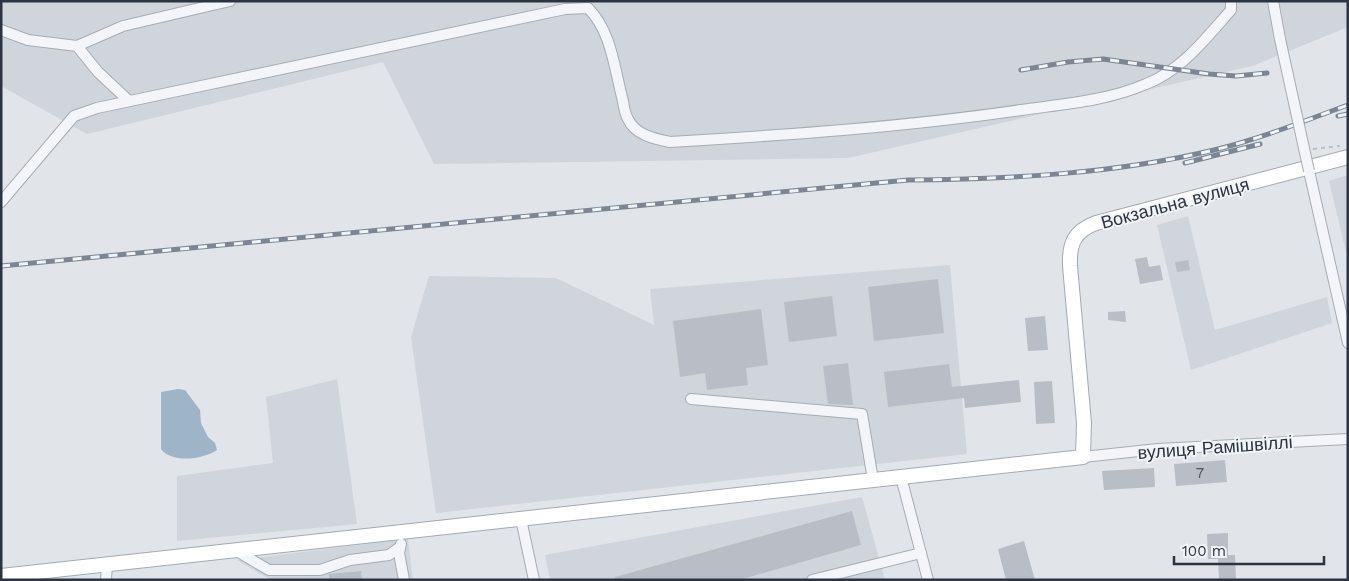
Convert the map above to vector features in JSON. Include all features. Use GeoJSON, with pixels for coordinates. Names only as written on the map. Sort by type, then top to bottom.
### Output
{"type":"FeatureCollection","features":[{"type":"Feature","properties":{"kind":"main road","name":"Вокзальна вулиця"},"geometry":{"type":"LineString","coordinates":[[1083,457],[1084,423],[1069,248],[1074,237],[1083,228],[1096,222],[1348,157]]}},
{"type":"Feature","properties":{"kind":"main road"},"geometry":{"type":"LineString","coordinates":[[1,576],[232,549],[1083,457]]}},
{"type":"Feature","properties":{"kind":"street"},"geometry":{"type":"LineString","coordinates":[[1,30],[28,40],[77,46],[123,26],[208,4],[230,1]]}},
{"type":"Feature","properties":{"kind":"street"},"geometry":{"type":"LineString","coordinates":[[1,202],[74,116],[97,108],[565,9],[588,8],[600,20],[606,33],[628,120],[638,131],[651,139],[670,142],[843,131],[996,114],[1107,97],[1147,84],[1186,59],[1231,10],[1231,1]]}},
{"type":"Feature","properties":{"kind":"street"},"geometry":{"type":"LineString","coordinates":[[1273,1],[1348,343]]}},
{"type":"Feature","properties":{"kind":"street"},"geometry":{"type":"LineString","coordinates":[[77,46],[98,72],[130,101]]}},
{"type":"Feature","properties":{"kind":"street"},"geometry":{"type":"LineString","coordinates":[[691,399],[862,414],[873,480]]}},
{"type":"Feature","properties":{"kind":"street","name":"вулиця Рамішвіллі"},"geometry":{"type":"LineString","coordinates":[[1083,457],[1158,449],[1348,439]]}},
{"type":"Feature","properties":{"kind":"street"},"geometry":{"type":"LineString","coordinates":[[901,477],[928,580]]}},
{"type":"Feature","properties":{"kind":"street"},"geometry":{"type":"LineString","coordinates":[[521,519],[534,580]]}},
{"type":"Feature","properties":{"kind":"street"},"geometry":{"type":"LineString","coordinates":[[404,531],[399,553],[404,580]]}},
{"type":"Feature","properties":{"kind":"street"},"geometry":{"type":"LineString","coordinates":[[232,549],[269,570],[320,570],[350,560],[389,555],[400,547]]}},
{"type":"Feature","properties":{"kind":"street"},"geometry":{"type":"LineString","coordinates":[[812,580],[921,553]]}},
{"type":"Feature","properties":{"kind":"street"},"geometry":{"type":"LineString","coordinates":[[106,580],[107,564]]}},
{"type":"Feature","properties":{"kind":"path"},"geometry":{"type":"LineString","coordinates":[[1310,150],[1348,145]]}},
{"type":"Feature","properties":{"kind":"shaded area"},"geometry":{"type":"Polygon","coordinates":[[[1,1],[1348,1],[1348,27],[1252,66],[848,158],[434,164],[383,62],[87,134],[1,86],[1,1]]]}},
{"type":"Feature","properties":{"kind":"shaded area"},"geometry":{"type":"Polygon","coordinates":[[[1348,175],[1348,260],[1329,181],[1348,175]]]}},
{"type":"Feature","properties":{"kind":"shaded area"},"geometry":{"type":"Polygon","coordinates":[[[1188,216],[1215,330],[1327,297],[1332,323],[1191,370],[1157,225],[1188,216]]]}},
{"type":"Feature","properties":{"kind":"shaded area"},"geometry":{"type":"Polygon","coordinates":[[[950,265],[967,454],[436,513],[411,337],[429,276],[556,278],[654,325],[650,289],[950,265]]]}},
{"type":"Feature","properties":{"kind":"shaded area"},"geometry":{"type":"Polygon","coordinates":[[[337,379],[357,524],[177,541],[177,476],[273,463],[266,397],[337,379]]]}},
{"type":"Feature","properties":{"kind":"shaded area"},"geometry":{"type":"Polygon","coordinates":[[[862,497],[885,580],[550,580],[545,555],[862,497]]]}},
{"type":"Feature","properties":{"kind":"shaded area"},"geometry":{"type":"Polygon","coordinates":[[[408,539],[413,580],[271,580],[237,560],[408,539]]]}},
{"type":"Feature","properties":{"kind":"water"},"geometry":{"type":"Polygon","coordinates":[[[178,389],[185,390],[200,410],[201,423],[208,437],[215,443],[217,450],[196,458],[180,458],[166,454],[161,449],[161,392],[178,389]]]}},
{"type":"Feature","properties":{"kind":"building"},"geometry":{"type":"Polygon","coordinates":[[[1147,257],[1149,267],[1160,265],[1163,280],[1140,284],[1135,259],[1147,257]]]}},
{"type":"Feature","properties":{"kind":"building"},"geometry":{"type":"Polygon","coordinates":[[[1188,260],[1190,270],[1177,272],[1175,262],[1188,260]]]}},
{"type":"Feature","properties":{"kind":"building"},"geometry":{"type":"Polygon","coordinates":[[[938,279],[944,333],[874,341],[868,287],[938,279]]]}},
{"type":"Feature","properties":{"kind":"building"},"geometry":{"type":"Polygon","coordinates":[[[832,296],[837,336],[789,342],[784,302],[832,296]]]}},
{"type":"Feature","properties":{"kind":"building"},"geometry":{"type":"Polygon","coordinates":[[[761,309],[768,365],[746,368],[748,385],[707,390],[705,373],[680,377],[673,321],[761,309]]]}},
{"type":"Feature","properties":{"kind":"building"},"geometry":{"type":"Polygon","coordinates":[[[1125,311],[1126,322],[1108,320],[1108,312],[1125,311]]]}},
{"type":"Feature","properties":{"kind":"building"},"geometry":{"type":"Polygon","coordinates":[[[1045,316],[1048,350],[1028,351],[1025,318],[1045,316]]]}},
{"type":"Feature","properties":{"kind":"building"},"geometry":{"type":"Polygon","coordinates":[[[848,363],[853,405],[828,404],[823,366],[848,363]]]}},
{"type":"Feature","properties":{"kind":"building"},"geometry":{"type":"Polygon","coordinates":[[[949,364],[952,387],[1019,380],[1021,402],[965,408],[964,398],[888,407],[884,372],[949,364]]]}},
{"type":"Feature","properties":{"kind":"building"},"geometry":{"type":"Polygon","coordinates":[[[1052,381],[1055,423],[1036,424],[1034,382],[1052,381]]]}},
{"type":"Feature","properties":{"kind":"building"},"geometry":{"type":"Polygon","coordinates":[[[1225,460],[1227,482],[1176,486],[1174,464],[1225,460]]]}},
{"type":"Feature","properties":{"kind":"building"},"geometry":{"type":"Polygon","coordinates":[[[1154,468],[1155,487],[1104,490],[1102,471],[1154,468]]]}},
{"type":"Feature","properties":{"kind":"building"},"geometry":{"type":"Polygon","coordinates":[[[852,511],[861,545],[739,580],[615,580],[615,577],[852,511]]]}},
{"type":"Feature","properties":{"kind":"building"},"geometry":{"type":"Polygon","coordinates":[[[1228,533],[1228,555],[1235,555],[1236,580],[1219,580],[1218,559],[1208,559],[1207,534],[1228,533]]]}},
{"type":"Feature","properties":{"kind":"building"},"geometry":{"type":"Polygon","coordinates":[[[1024,541],[1035,580],[1006,580],[998,549],[1024,541]]]}},
{"type":"Feature","properties":{"kind":"building"},"geometry":{"type":"Polygon","coordinates":[[[361,571],[362,580],[329,580],[329,574],[361,571]]]}},
{"type":"Feature","properties":{"kind":"railway"},"geometry":{"type":"LineString","coordinates":[[1021,70],[1068,62],[1103,59],[1209,74],[1236,76],[1267,73]]}},
{"type":"Feature","properties":{"kind":"railway"},"geometry":{"type":"LineString","coordinates":[[1,266],[908,180],[1062,174],[1100,170],[1138,165],[1231,146],[1348,105]]}},
{"type":"Feature","properties":{"kind":"railway"},"geometry":{"type":"LineString","coordinates":[[1338,116],[1348,114]]}},
{"type":"Feature","properties":{"kind":"railway"},"geometry":{"type":"LineString","coordinates":[[1185,163],[1260,144]]}}]}
